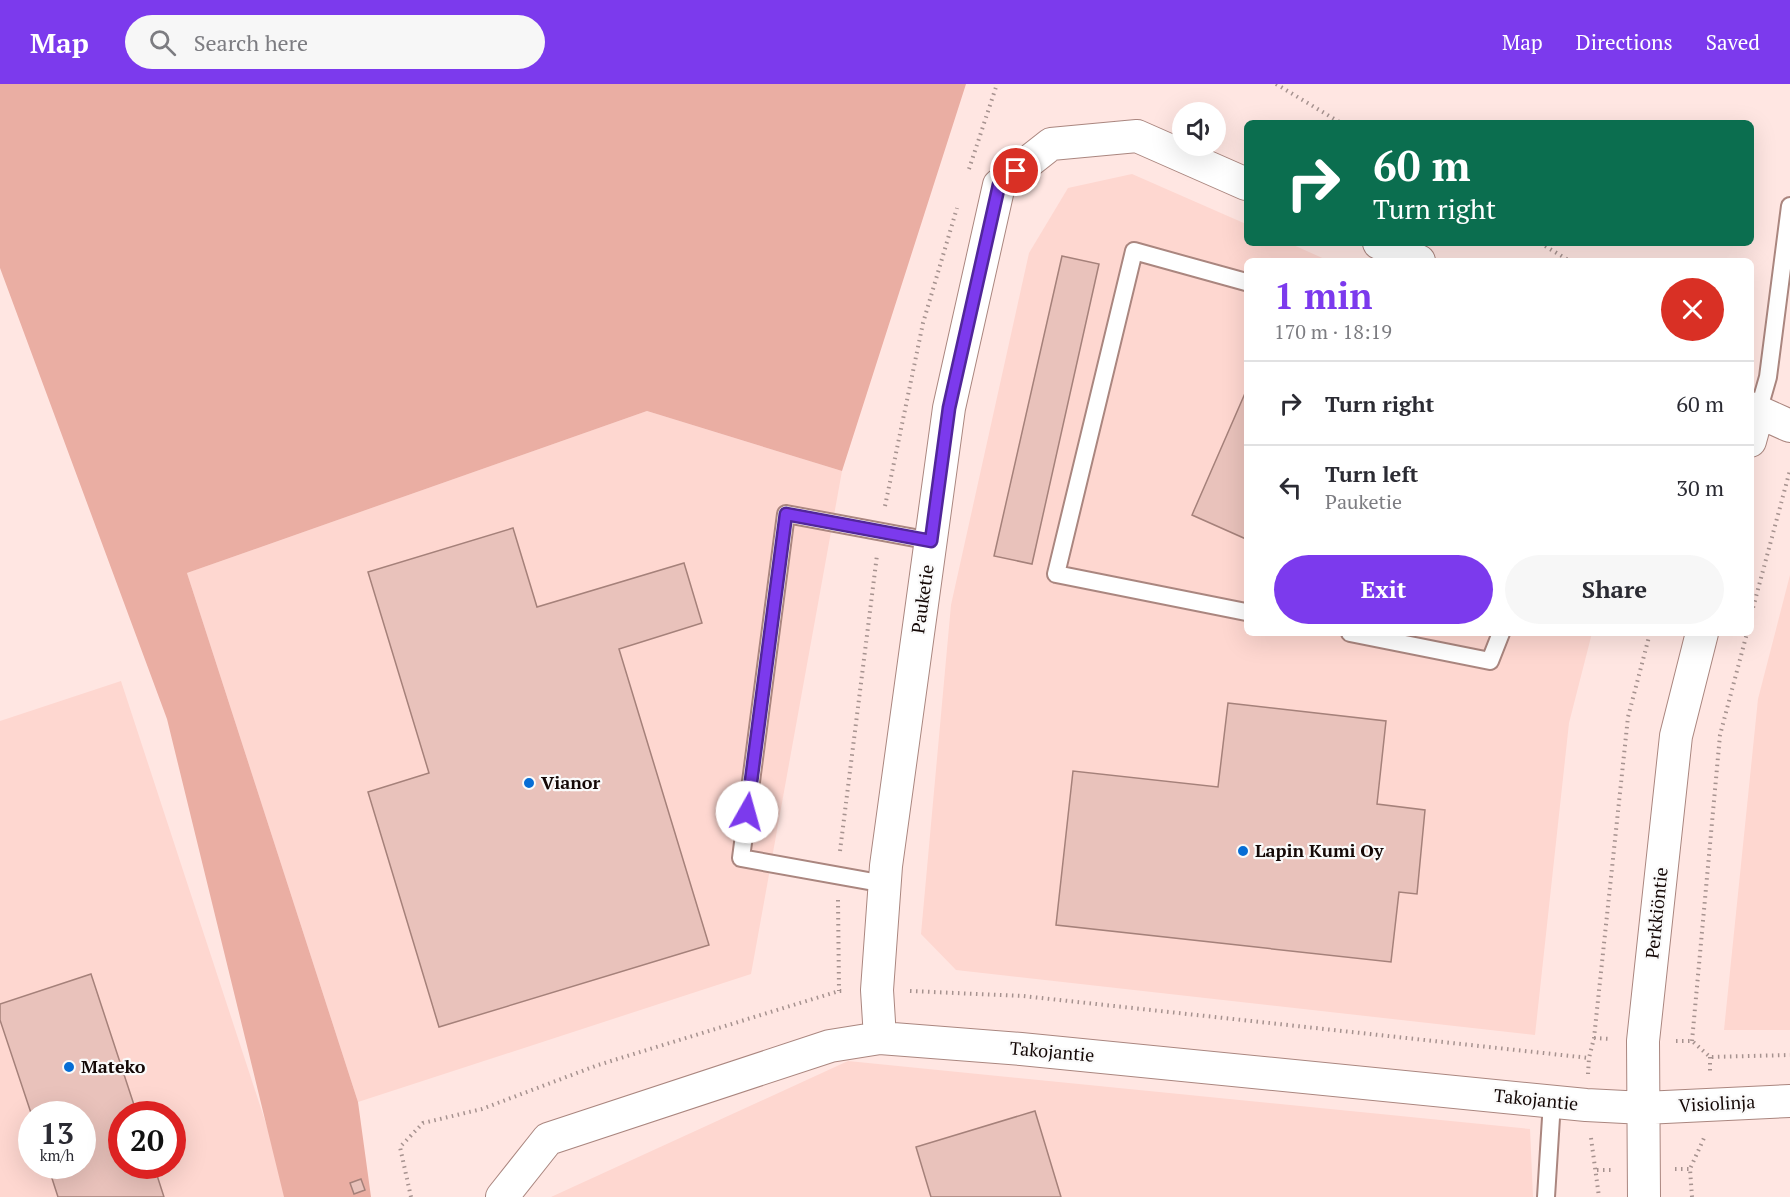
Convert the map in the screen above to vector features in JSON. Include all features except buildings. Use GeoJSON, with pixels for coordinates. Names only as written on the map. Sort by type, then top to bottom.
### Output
{"type":"FeatureCollection","features":[{"type":"Feature","properties":{"kind":"street","name":"Pauketie"},"geometry":{"type":"LineString","coordinates":[[880,1038],[877,990],[885,884],[949,408],[999,185],[1051,144],[1137,136],[1244,183]]}},
{"type":"Feature","properties":{"kind":"street"},"geometry":{"type":"LineString","coordinates":[[1386,246],[1412,258]]}},
{"type":"Feature","properties":{"kind":"street"},"geometry":{"type":"LineString","coordinates":[[1754,410],[1790,426]]}},
{"type":"Feature","properties":{"kind":"street","name":"Perkkiöntie"},"geometry":{"type":"LineString","coordinates":[[1644,1197],[1643,1041],[1676,736],[1701,636]]}},
{"type":"Feature","properties":{"kind":"street","name":"Takojantie"},"geometry":{"type":"LineString","coordinates":[[502,1197],[548,1139],[831,1046],[880,1038],[1021,1049],[1552,1102],[1644,1108]]}},
{"type":"Feature","properties":{"kind":"street","name":"Visiolinja"},"geometry":{"type":"LineString","coordinates":[[1644,1108],[1790,1101]]}},
{"type":"Feature","properties":{"kind":"lane"},"geometry":{"type":"LineString","coordinates":[[1754,410],[1768,377],[1790,206]]}},
{"type":"Feature","properties":{"kind":"lane"},"geometry":{"type":"LineString","coordinates":[[1244,281],[1134,252],[1056,574],[1244,612]]}},
{"type":"Feature","properties":{"kind":"lane"},"geometry":{"type":"LineString","coordinates":[[885,884],[741,858],[786,514],[931,541]]}},
{"type":"Feature","properties":{"kind":"lane"},"geometry":{"type":"LineString","coordinates":[[1365,636],[1490,661],[1500,636]]}},
{"type":"Feature","properties":{"kind":"lane"},"geometry":{"type":"LineString","coordinates":[[1546,1197],[1552,1102]]}},
{"type":"Feature","properties":{"kind":"path"},"geometry":{"type":"LineString","coordinates":[[1276,84],[1336,120]]}},
{"type":"Feature","properties":{"kind":"path"},"geometry":{"type":"LineString","coordinates":[[1545,246],[1565,258]]}},
{"type":"Feature","properties":{"kind":"path"},"geometry":{"type":"LineString","coordinates":[[1754,603],[1790,470]]}},
{"type":"Feature","properties":{"kind":"path"},"geometry":{"type":"LineString","coordinates":[[1589,1058],[1594,1038],[1628,717],[1649,636]]}},
{"type":"Feature","properties":{"kind":"path"},"geometry":{"type":"LineString","coordinates":[[1746,636],[1720,735],[1692,1041],[1710,1057],[1790,1055]]}},
{"type":"Feature","properties":{"kind":"shaded area"},"geometry":{"type":"Polygon","coordinates":[[[0,84],[966,84],[842,471],[647,411],[187,573],[358,1102],[371,1197],[284,1197],[167,719],[0,268],[0,84]]]}},
{"type":"Feature","properties":{"kind":"shaded area"},"geometry":{"type":"Polygon","coordinates":[[[1132,174],[1244,223],[1244,246],[1296,246],[1322,258],[1244,258],[1244,636],[1591,636],[1569,723],[1535,1035],[956,970],[921,934],[951,605],[1029,253],[1068,188],[1132,174]]]}},
{"type":"Feature","properties":{"kind":"shaded area"},"geometry":{"type":"Polygon","coordinates":[[[647,411],[842,471],[751,974],[358,1102],[187,573],[647,411]]]}},
{"type":"Feature","properties":{"kind":"shaded area"},"geometry":{"type":"Polygon","coordinates":[[[1790,575],[1790,1030],[1724,1030],[1758,699],[1790,575]]]}},
{"type":"Feature","properties":{"kind":"shaded area"},"geometry":{"type":"Polygon","coordinates":[[[121,681],[290,1197],[0,1197],[0,721],[121,681]]]}},
{"type":"Feature","properties":{"kind":"shaded area"},"geometry":{"type":"Polygon","coordinates":[[[848,1061],[1530,1129],[1533,1197],[551,1197],[848,1061]]]}},
{"type":"Feature","properties":{"kind":"place","name":"Vianor"},"geometry":{"type":"Point","coordinates":[529,783]}},
{"type":"Feature","properties":{"kind":"place","name":"Lapin Kumi Oy"},"geometry":{"type":"Point","coordinates":[1243,851]}},
{"type":"Feature","properties":{"kind":"place","name":"Mateko"},"geometry":{"type":"Point","coordinates":[69,1067]}},
{"type":"Feature","properties":{"kind":"route"},"geometry":{"type":"LineString","coordinates":[[747,812],[786,514],[931,541],[949,408],[999,185],[1016,171]]}}]}
